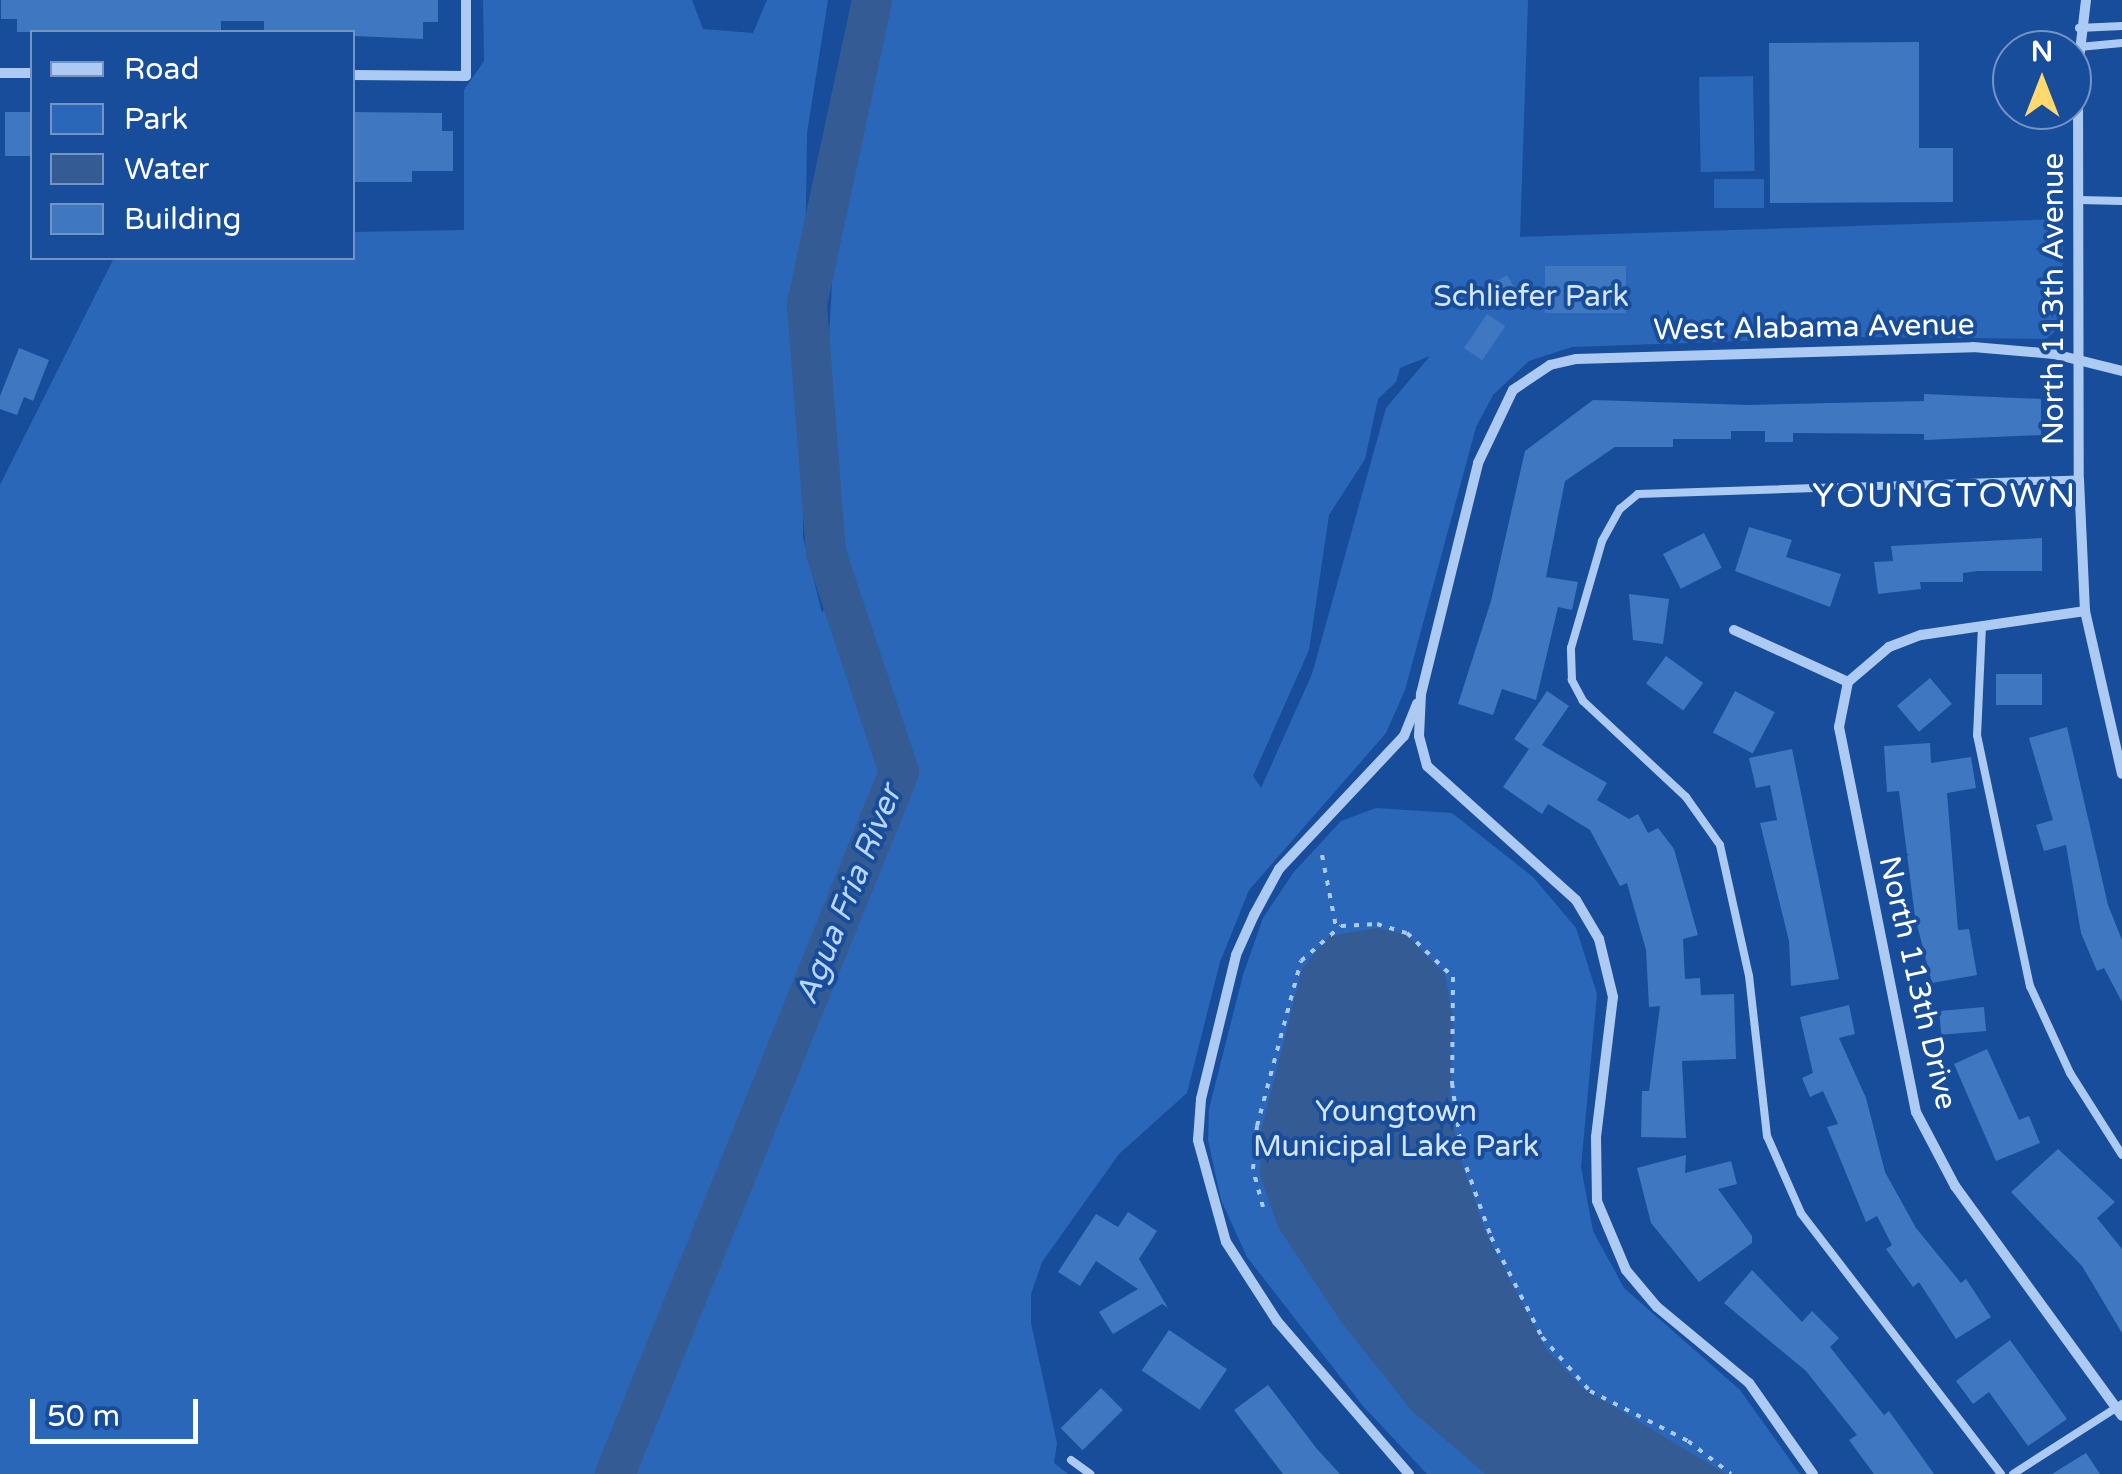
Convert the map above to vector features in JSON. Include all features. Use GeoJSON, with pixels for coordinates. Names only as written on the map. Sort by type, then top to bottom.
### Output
{"type":"FeatureCollection","features":[{"type":"Feature","properties":{"kind":"street"},"geometry":{"type":"LineString","coordinates":[[355,75],[466,76],[466,0]]}},
{"type":"Feature","properties":{"kind":"street","name":"North 113th Avenue"},"geometry":{"type":"LineString","coordinates":[[2079,28],[2086,0]]}},
{"type":"Feature","properties":{"kind":"street"},"geometry":{"type":"LineString","coordinates":[[0,73],[30,73]]}},
{"type":"Feature","properties":{"kind":"street","name":"North 113th Avenue"},"geometry":{"type":"LineString","coordinates":[[2080,130],[2079,480],[2086,611],[2122,774]]}},
{"type":"Feature","properties":{"kind":"street","name":"West Alabama Avenue"},"geometry":{"type":"LineString","coordinates":[[1421,694],[1478,463],[1495,416],[1513,390],[1550,365],[1576,359],[1973,348],[2081,359],[2122,371]]}},
{"type":"Feature","properties":{"kind":"street"},"geometry":{"type":"LineString","coordinates":[[1734,630],[1848,682],[1889,647],[1982,626],[2086,611]]}},
{"type":"Feature","properties":{"kind":"street","name":"North 113th Drive"},"geometry":{"type":"LineString","coordinates":[[1848,682],[1839,728],[1916,1112],[1955,1186],[2120,1409]]}},
{"type":"Feature","properties":{"kind":"street"},"geometry":{"type":"LineString","coordinates":[[1409,1474],[1277,1321],[1226,1242],[1198,1140],[1200,1099],[1223,1009],[1254,915],[1279,869],[1404,736],[1421,694]]}},
{"type":"Feature","properties":{"kind":"street"},"geometry":{"type":"LineString","coordinates":[[1421,694],[1419,736],[1427,766],[1576,900],[1599,939],[1613,997],[1596,1136],[1597,1201],[1626,1270],[1657,1308],[1749,1383],[1813,1474]]}},
{"type":"Feature","properties":{"kind":"lane"},"geometry":{"type":"LineString","coordinates":[[2079,28],[2122,26]]}},
{"type":"Feature","properties":{"kind":"lane"},"geometry":{"type":"LineString","coordinates":[[2092,46],[2122,43]]}},
{"type":"Feature","properties":{"kind":"lane"},"geometry":{"type":"LineString","coordinates":[[2080,200],[2122,201]]}},
{"type":"Feature","properties":{"kind":"lane"},"geometry":{"type":"LineString","coordinates":[[2001,1474],[1801,1213],[1767,1136],[1748,976],[1720,845],[1686,797],[1583,701],[1572,680],[1570,648],[1602,541],[1638,494],[2079,480]]}},
{"type":"Feature","properties":{"kind":"lane"},"geometry":{"type":"LineString","coordinates":[[1982,626],[1977,734],[2030,986],[2070,1073],[2122,1155]]}},
{"type":"Feature","properties":{"kind":"lane"},"geometry":{"type":"LineString","coordinates":[[2013,1474],[2120,1409]]}},
{"type":"Feature","properties":{"kind":"lane"},"geometry":{"type":"LineString","coordinates":[[1071,1460],[1090,1474]]}},
{"type":"Feature","properties":{"kind":"path"},"geometry":{"type":"LineString","coordinates":[[1322,855],[1336,927]]}},
{"type":"Feature","properties":{"kind":"path"},"geometry":{"type":"LineString","coordinates":[[1263,1207],[1254,1148],[1282,1016],[1301,961],[1336,927],[1367,923],[1408,933],[1453,977],[1452,1084],[1462,1155],[1508,1274],[1551,1349],[1590,1390],[1688,1440],[1731,1474]]}},
{"type":"Feature","properties":{"kind":"green space","name":"Schliefer Park"},"geometry":{"type":"Polygon","coordinates":[[[483,0],[692,0],[703,29],[753,33],[767,0],[828,0],[807,133],[803,412],[803,537],[822,613],[842,581],[829,337],[842,107],[867,52],[877,0],[1528,0],[1520,237],[2063,219],[2062,325],[2046,339],[1863,337],[1572,347],[1529,361],[1493,395],[1476,427],[1405,690],[1386,733],[1249,890],[1220,962],[1187,1093],[1119,1154],[1042,1262],[1031,1294],[1031,1323],[1057,1443],[1054,1463],[1068,1474],[0,1474],[0,485],[113,260],[355,260],[355,232],[464,230],[464,90],[484,61],[483,0]],[[1430,356],[1400,368],[1396,382],[1378,399],[1365,459],[1329,515],[1309,650],[1253,776],[1261,788],[1312,674],[1386,408],[1430,356]]]}},
{"type":"Feature","properties":{"kind":"green space"},"geometry":{"type":"Polygon","coordinates":[[[1753,76],[1755,171],[1701,172],[1699,77],[1753,76]]]}},
{"type":"Feature","properties":{"kind":"green space"},"geometry":{"type":"Polygon","coordinates":[[[1714,179],[1764,179],[1764,208],[1714,208],[1714,179]]]}},
{"type":"Feature","properties":{"kind":"green space","name":"Youngtown Municipal Lake Park"},"geometry":{"type":"Polygon","coordinates":[[[1376,808],[1452,813],[1533,877],[1576,928],[1597,994],[1581,1167],[1593,1231],[1624,1288],[1740,1390],[1800,1474],[1427,1474],[1363,1406],[1247,1257],[1221,1200],[1208,1140],[1209,1109],[1243,975],[1263,918],[1293,873],[1341,821],[1376,808]]]}},
{"type":"Feature","properties":{"kind":"water"},"geometry":{"type":"Polygon","coordinates":[[[1377,928],[1406,934],[1445,974],[1453,1018],[1450,1105],[1460,1158],[1486,1233],[1546,1349],[1583,1388],[1726,1474],[1485,1474],[1412,1411],[1342,1323],[1278,1227],[1260,1175],[1262,1127],[1302,969],[1329,936],[1377,928]]]}},
{"type":"Feature","properties":{"kind":"building"},"geometry":{"type":"Polygon","coordinates":[[[1,0],[438,0],[438,22],[423,22],[423,39],[355,36],[355,30],[264,30],[264,21],[221,21],[221,30],[17,32],[17,19],[1,19],[1,0]]]}},
{"type":"Feature","properties":{"kind":"building"},"geometry":{"type":"Polygon","coordinates":[[[1919,42],[1919,148],[1953,148],[1953,202],[1770,203],[1769,43],[1919,42]]]}},
{"type":"Feature","properties":{"kind":"building"},"geometry":{"type":"Polygon","coordinates":[[[5,112],[30,112],[30,156],[5,156],[5,112]]]}},
{"type":"Feature","properties":{"kind":"building"},"geometry":{"type":"Polygon","coordinates":[[[355,112],[442,113],[442,131],[453,131],[453,171],[412,171],[412,182],[355,182],[355,112]]]}},
{"type":"Feature","properties":{"kind":"building"},"geometry":{"type":"Polygon","coordinates":[[[1545,266],[1626,266],[1626,313],[1545,313],[1545,266]]]}},
{"type":"Feature","properties":{"kind":"building"},"geometry":{"type":"Polygon","coordinates":[[[1507,275],[1518,293],[1494,307],[1483,289],[1507,275]]]}},
{"type":"Feature","properties":{"kind":"building"},"geometry":{"type":"Polygon","coordinates":[[[1487,314],[1505,326],[1482,360],[1464,348],[1487,314]]]}},
{"type":"Feature","properties":{"kind":"building"},"geometry":{"type":"Polygon","coordinates":[[[19,348],[49,360],[33,401],[24,397],[17,415],[0,409],[0,396],[19,348]]]}},
{"type":"Feature","properties":{"kind":"building"},"geometry":{"type":"Polygon","coordinates":[[[1924,394],[2041,399],[2041,435],[1924,440],[1924,434],[1793,433],[1793,442],[1765,442],[1765,431],[1731,431],[1731,439],[1673,439],[1673,447],[1615,447],[1565,481],[1546,577],[1578,582],[1572,610],[1558,607],[1536,700],[1502,689],[1493,715],[1458,704],[1491,601],[1525,451],[1593,400],[1748,405],[1924,401],[1924,394]]]}},
{"type":"Feature","properties":{"kind":"building"},"geometry":{"type":"Polygon","coordinates":[[[1749,527],[1792,540],[1786,557],[1841,574],[1830,607],[1735,571],[1749,527]]]}},
{"type":"Feature","properties":{"kind":"building"},"geometry":{"type":"Polygon","coordinates":[[[1704,533],[1722,568],[1681,589],[1663,554],[1704,533]]]}},
{"type":"Feature","properties":{"kind":"building"},"geometry":{"type":"Polygon","coordinates":[[[2042,538],[2042,571],[1963,573],[1963,582],[1920,582],[1921,589],[1878,594],[1874,562],[1893,561],[1891,546],[2042,538]]]}},
{"type":"Feature","properties":{"kind":"building"},"geometry":{"type":"Polygon","coordinates":[[[1629,594],[1669,599],[1663,644],[1633,640],[1629,594]]]}},
{"type":"Feature","properties":{"kind":"building"},"geometry":{"type":"Polygon","coordinates":[[[1666,656],[1703,683],[1683,711],[1646,684],[1666,656]]]}},
{"type":"Feature","properties":{"kind":"building"},"geometry":{"type":"Polygon","coordinates":[[[1996,674],[2042,674],[2042,705],[1996,705],[1996,674]]]}},
{"type":"Feature","properties":{"kind":"building"},"geometry":{"type":"Polygon","coordinates":[[[1930,678],[1952,704],[1919,732],[1897,706],[1930,678]]]}},
{"type":"Feature","properties":{"kind":"building"},"geometry":{"type":"Polygon","coordinates":[[[1547,691],[1569,706],[1542,745],[1607,783],[1597,800],[1629,819],[1638,814],[1648,833],[1658,828],[1674,849],[1698,935],[1683,939],[1685,979],[1700,978],[1701,995],[1734,994],[1736,1059],[1682,1061],[1686,1138],[1641,1137],[1642,1091],[1649,1091],[1660,1006],[1649,1007],[1646,950],[1627,883],[1620,886],[1590,830],[1548,804],[1542,814],[1503,787],[1529,749],[1514,739],[1547,691]]]}},
{"type":"Feature","properties":{"kind":"building"},"geometry":{"type":"Polygon","coordinates":[[[1735,691],[1775,712],[1753,754],[1713,732],[1735,691]]]}},
{"type":"Feature","properties":{"kind":"building"},"geometry":{"type":"Polygon","coordinates":[[[2067,727],[2108,905],[2122,940],[2122,1002],[2104,968],[2097,971],[2081,933],[2066,845],[2044,851],[2036,825],[2053,820],[2029,738],[2067,727]]]}},
{"type":"Feature","properties":{"kind":"building"},"geometry":{"type":"Polygon","coordinates":[[[1930,743],[1931,763],[1971,757],[1976,788],[1947,793],[1958,930],[1969,929],[1977,975],[1932,983],[1915,917],[1899,791],[1887,792],[1884,746],[1930,743]]]}},
{"type":"Feature","properties":{"kind":"building"},"geometry":{"type":"Polygon","coordinates":[[[1792,749],[1839,979],[1791,986],[1789,941],[1760,823],[1777,820],[1770,785],[1756,788],[1749,758],[1792,749]]]}},
{"type":"Feature","properties":{"kind":"building"},"geometry":{"type":"Polygon","coordinates":[[[1849,1005],[1855,1034],[1839,1038],[1866,1098],[1885,1172],[1916,1228],[1961,1283],[1966,1279],[1991,1317],[1956,1339],[1919,1282],[1913,1287],[1886,1249],[1892,1245],[1877,1216],[1866,1222],[1827,1127],[1838,1124],[1823,1091],[1810,1097],[1802,1078],[1813,1073],[1800,1017],[1849,1005]]]}},
{"type":"Feature","properties":{"kind":"building"},"geometry":{"type":"Polygon","coordinates":[[[1984,1007],[1986,1031],[1941,1035],[1939,1011],[1984,1007]]]}},
{"type":"Feature","properties":{"kind":"building"},"geometry":{"type":"Polygon","coordinates":[[[1987,1049],[2019,1120],[2029,1116],[2040,1143],[1996,1161],[1954,1064],[1987,1049]]]}},
{"type":"Feature","properties":{"kind":"building"},"geometry":{"type":"Polygon","coordinates":[[[2058,1149],[2115,1202],[2097,1218],[2122,1249],[2122,1333],[2082,1266],[2011,1192],[2058,1149]]]}},
{"type":"Feature","properties":{"kind":"building"},"geometry":{"type":"Polygon","coordinates":[[[1686,1155],[1685,1173],[1731,1161],[1737,1184],[1718,1189],[1752,1236],[1752,1243],[1699,1282],[1651,1223],[1637,1168],[1686,1155]]]}},
{"type":"Feature","properties":{"kind":"building"},"geometry":{"type":"Polygon","coordinates":[[[1128,1212],[1157,1231],[1139,1259],[1168,1308],[1162,1304],[1113,1334],[1099,1312],[1138,1289],[1096,1261],[1080,1286],[1058,1272],[1096,1214],[1118,1227],[1128,1212]]]}},
{"type":"Feature","properties":{"kind":"building"},"geometry":{"type":"Polygon","coordinates":[[[1752,1270],[1802,1322],[1812,1311],[1839,1338],[1830,1347],[1884,1415],[1889,1411],[1934,1474],[1874,1474],[1849,1440],[1857,1435],[1806,1371],[1724,1303],[1752,1270]]]}},
{"type":"Feature","properties":{"kind":"building"},"geometry":{"type":"Polygon","coordinates":[[[1169,1330],[1227,1369],[1200,1410],[1142,1371],[1169,1330]]]}},
{"type":"Feature","properties":{"kind":"building"},"geometry":{"type":"Polygon","coordinates":[[[2010,1340],[2067,1419],[2028,1446],[1989,1392],[1973,1404],[1956,1381],[2010,1340]]]}},
{"type":"Feature","properties":{"kind":"building"},"geometry":{"type":"Polygon","coordinates":[[[1268,1385],[1340,1474],[1283,1474],[1234,1410],[1268,1385]]]}},
{"type":"Feature","properties":{"kind":"building"},"geometry":{"type":"Polygon","coordinates":[[[1101,1388],[1123,1410],[1083,1450],[1061,1428],[1101,1388]]]}},
{"type":"Feature","properties":{"kind":"building"},"geometry":{"type":"Polygon","coordinates":[[[2086,1453],[2100,1474],[2052,1474],[2086,1453]]]}},
{"type":"Feature","properties":{"kind":"waterway","name":"Agua Fria River"},"geometry":{"type":"LineString","coordinates":[[615,1474],[899,772],[826,553],[807,304],[872,0]]}},
{"type":"Feature","properties":{"kind":"district","name":"YOUNGTOWN"},"geometry":{"type":"Point","coordinates":[1945,496]}}]}
